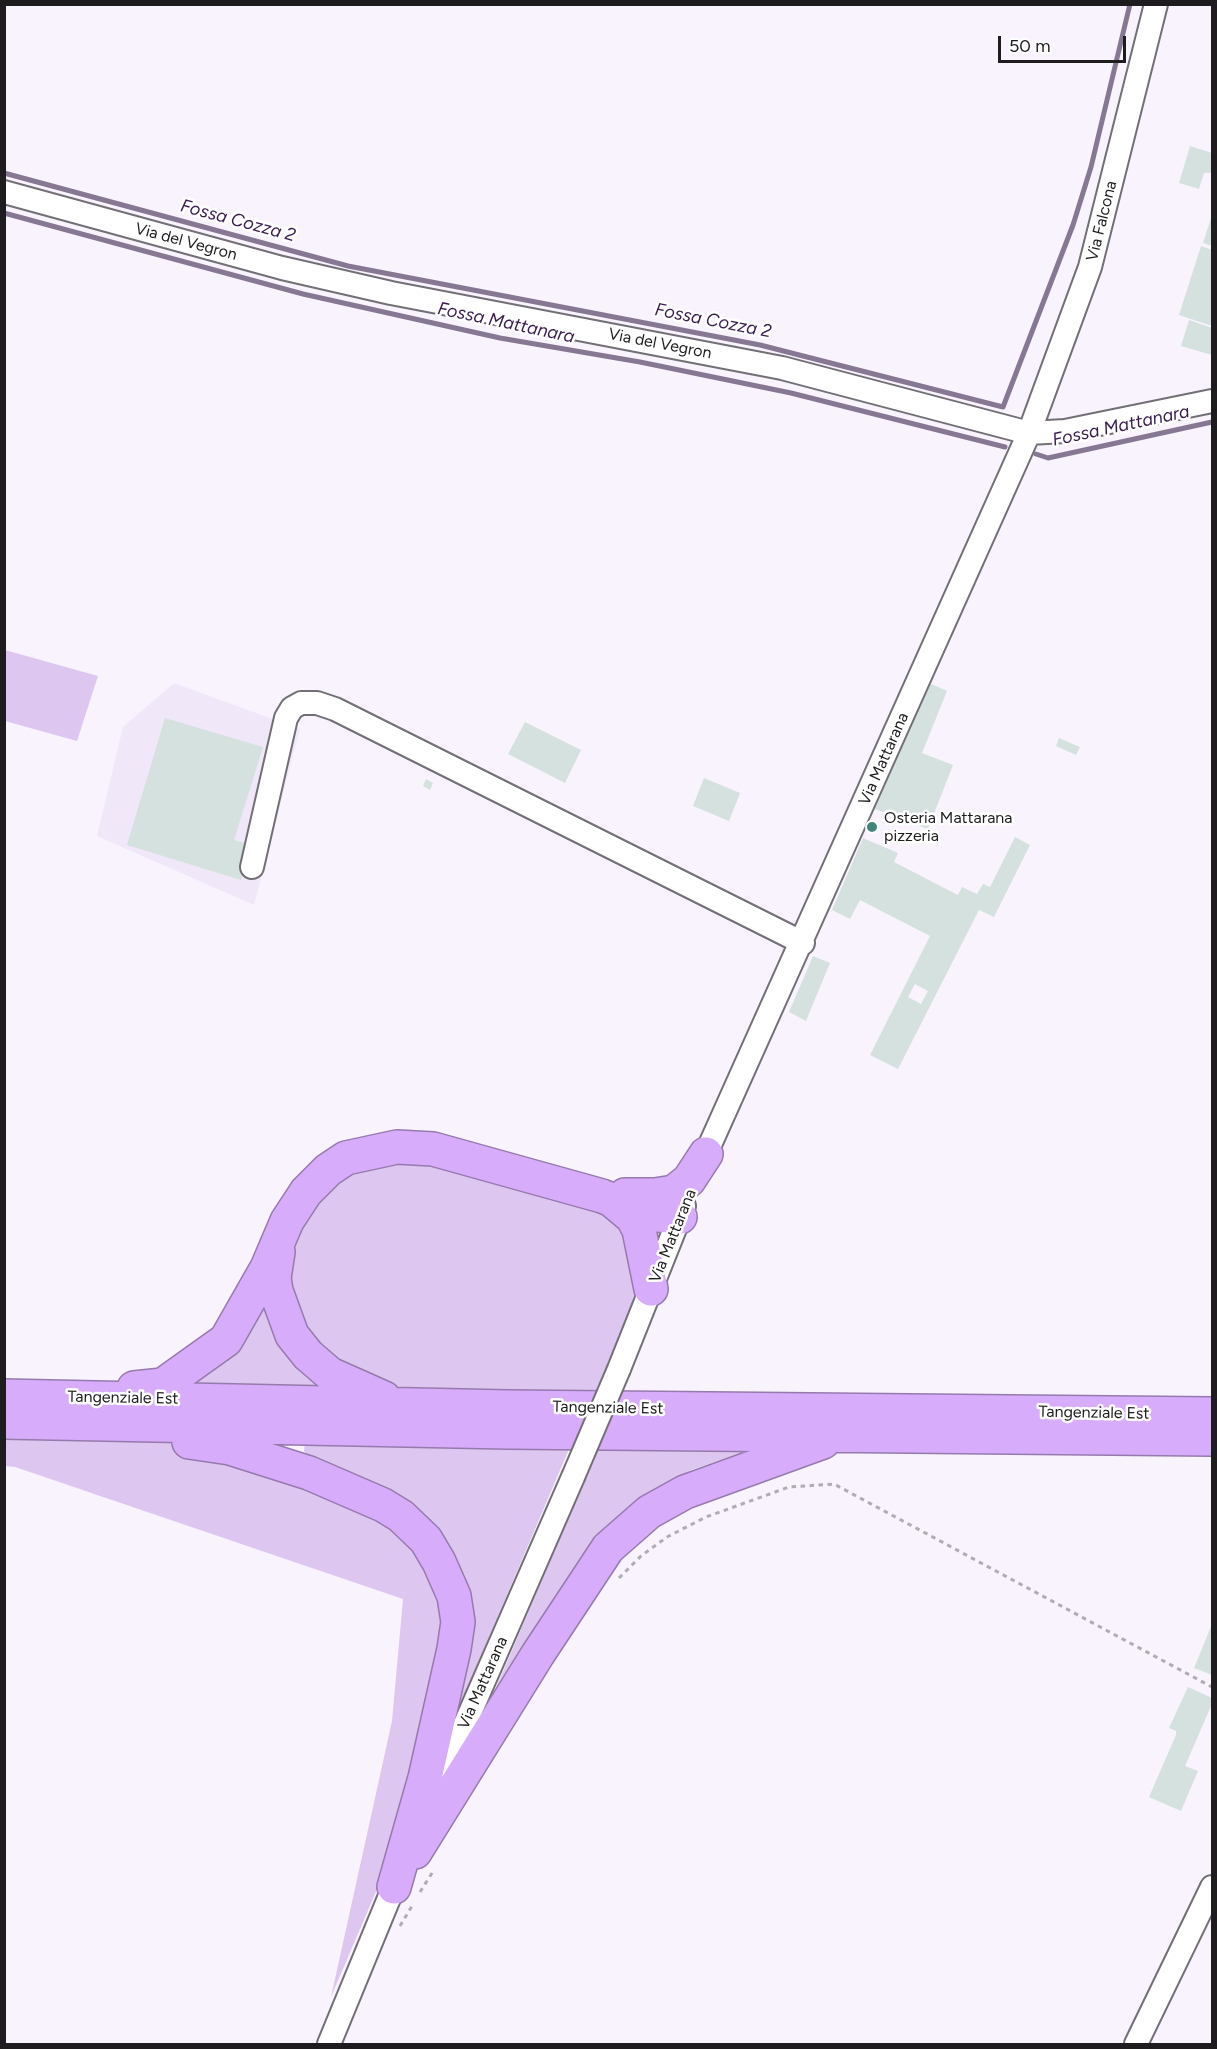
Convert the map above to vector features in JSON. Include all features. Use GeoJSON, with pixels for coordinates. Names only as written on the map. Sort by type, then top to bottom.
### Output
{"type":"FeatureCollection","features":[{"type":"Feature","properties":{"kind":"highway"},"geometry":{"type":"LineString","coordinates":[[6,1405],[163,1385],[226,1340],[279,1242],[287,1221],[306,1192],[327,1170],[346,1158],[397,1147],[433,1149],[602,1196],[647,1214],[680,1217]]}},
{"type":"Feature","properties":{"kind":"highway"},"geometry":{"type":"LineString","coordinates":[[602,1196],[655,1196],[674,1192],[683,1185],[706,1154]]}},
{"type":"Feature","properties":{"kind":"highway"},"geometry":{"type":"LineString","coordinates":[[602,1196],[619,1205],[633,1218],[639,1230],[651,1289]]}},
{"type":"Feature","properties":{"kind":"highway"},"geometry":{"type":"LineString","coordinates":[[655,1196],[680,1217]]}},
{"type":"Feature","properties":{"kind":"highway"},"geometry":{"type":"LineString","coordinates":[[279,1242],[274,1278],[276,1292],[292,1335],[308,1355],[330,1374],[397,1404]]}},
{"type":"Feature","properties":{"kind":"highway","name":"Tangenziale Est"},"geometry":{"type":"LineString","coordinates":[[6,1405],[397,1404],[1212,1414]]}},
{"type":"Feature","properties":{"kind":"highway","name":"Tangenziale Est"},"geometry":{"type":"LineString","coordinates":[[6,1405],[61,1423],[842,1436],[1212,1439]]}},
{"type":"Feature","properties":{"kind":"highway"},"geometry":{"type":"LineString","coordinates":[[61,1423],[230,1448],[309,1473],[382,1505],[401,1516],[426,1540],[454,1596],[458,1622],[425,1778],[404,1894]]}},
{"type":"Feature","properties":{"kind":"highway"},"geometry":{"type":"LineString","coordinates":[[404,1894],[538,1654],[608,1548],[649,1512],[685,1492],[842,1436]]}},
{"type":"Feature","properties":{"kind":"street","name":"Via Falcona"},"geometry":{"type":"LineString","coordinates":[[1029,433],[1090,267],[1156,4]]}},
{"type":"Feature","properties":{"kind":"street","name":"Via del Vegron"},"geometry":{"type":"LineString","coordinates":[[4,192],[282,268],[391,293],[782,368],[1029,433],[1065,431],[1212,401]]}},
{"type":"Feature","properties":{"kind":"street","name":"Via Mattarana"},"geometry":{"type":"LineString","coordinates":[[329,2044],[404,1894],[706,1154],[803,943],[1029,433]]}},
{"type":"Feature","properties":{"kind":"street"},"geometry":{"type":"LineString","coordinates":[[252,867],[286,718],[292,708],[301,704],[317,703],[335,709],[803,943]]}},
{"type":"Feature","properties":{"kind":"street"},"geometry":{"type":"LineString","coordinates":[[1136,2044],[1212,1887]]}},
{"type":"Feature","properties":{"kind":"path"},"geometry":{"type":"LineString","coordinates":[[617,1581],[641,1556],[667,1537],[706,1517],[789,1487],[834,1484],[1212,1687]]}},
{"type":"Feature","properties":{"kind":"path"},"geometry":{"type":"LineString","coordinates":[[404,1894],[440,1860]]}},
{"type":"Feature","properties":{"kind":"shaded area"},"geometry":{"type":"Polygon","coordinates":[[[5,650],[98,676],[77,741],[5,721],[5,650]]]}},
{"type":"Feature","properties":{"kind":"shaded area"},"geometry":{"type":"Polygon","coordinates":[[[174,683],[300,729],[254,905],[97,836],[123,727],[174,683]]]}},
{"type":"Feature","properties":{"kind":"shaded area"},"geometry":{"type":"Polygon","coordinates":[[[414,1157],[621,1217],[638,1281],[630,1310],[596,1394],[380,1386],[366,1382],[308,1338],[285,1272],[285,1254],[333,1179],[414,1157]]]}},
{"type":"Feature","properties":{"kind":"shaded area"},"geometry":{"type":"Polygon","coordinates":[[[260,1299],[319,1376],[320,1388],[196,1384],[195,1382],[260,1299]]]}},
{"type":"Feature","properties":{"kind":"shaded area"},"geometry":{"type":"Polygon","coordinates":[[[4,1438],[189,1442],[302,1476],[403,1536],[426,1570],[436,1589],[441,1624],[437,1678],[401,1833],[331,1997],[392,1721],[403,1599],[15,1467],[5,1466],[4,1438]]]}},
{"type":"Feature","properties":{"kind":"shaded area"},"geometry":{"type":"Polygon","coordinates":[[[602,1440],[758,1447],[691,1470],[654,1491],[466,1758],[602,1440]]]}},
{"type":"Feature","properties":{"kind":"shaded area"},"geometry":{"type":"Polygon","coordinates":[[[305,1442],[572,1442],[439,1755],[450,1567],[308,1457],[304,1451],[305,1442]]]}},
{"type":"Feature","properties":{"kind":"building"},"geometry":{"type":"Polygon","coordinates":[[[1190,146],[1212,153],[1212,173],[1204,173],[1199,189],[1179,183],[1190,146]]]}},
{"type":"Feature","properties":{"kind":"building"},"geometry":{"type":"Polygon","coordinates":[[[1212,215],[1212,246],[1203,243],[1212,215]]]}},
{"type":"Feature","properties":{"kind":"building"},"geometry":{"type":"Polygon","coordinates":[[[1201,246],[1212,250],[1212,326],[1179,315],[1201,246]]]}},
{"type":"Feature","properties":{"kind":"building"},"geometry":{"type":"Polygon","coordinates":[[[1189,320],[1212,328],[1212,355],[1181,346],[1189,320]]]}},
{"type":"Feature","properties":{"kind":"building"},"geometry":{"type":"Polygon","coordinates":[[[929,683],[947,691],[922,753],[953,765],[928,829],[875,809],[929,683]]]}},
{"type":"Feature","properties":{"kind":"building"},"geometry":{"type":"Polygon","coordinates":[[[165,718],[263,747],[234,840],[252,845],[241,880],[127,845],[165,718]]]}},
{"type":"Feature","properties":{"kind":"building"},"geometry":{"type":"Polygon","coordinates":[[[525,722],[581,750],[565,783],[508,754],[525,722]]]}},
{"type":"Feature","properties":{"kind":"building"},"geometry":{"type":"Polygon","coordinates":[[[1059,738],[1080,747],[1076,755],[1056,746],[1059,738]]]}},
{"type":"Feature","properties":{"kind":"building"},"geometry":{"type":"Polygon","coordinates":[[[704,778],[740,793],[729,821],[693,806],[704,778]]]}},
{"type":"Feature","properties":{"kind":"building"},"geometry":{"type":"Polygon","coordinates":[[[426,779],[433,783],[430,790],[423,786],[426,779]]]}},
{"type":"Feature","properties":{"kind":"building"},"geometry":{"type":"Polygon","coordinates":[[[1015,837],[1030,845],[994,917],[979,910],[898,1069],[870,1055],[930,936],[860,900],[850,919],[832,910],[863,838],[898,853],[894,862],[958,895],[962,887],[977,894],[983,884],[990,887],[1015,837]],[[915,984],[908,997],[921,1004],[928,991],[915,984]]]}},
{"type":"Feature","properties":{"kind":"building"},"geometry":{"type":"Polygon","coordinates":[[[813,956],[830,963],[806,1021],[789,1012],[813,956]]]}},
{"type":"Feature","properties":{"kind":"building"},"geometry":{"type":"Polygon","coordinates":[[[1212,1624],[1212,1675],[1194,1668],[1212,1624]]]}},
{"type":"Feature","properties":{"kind":"building"},"geometry":{"type":"Polygon","coordinates":[[[1188,1687],[1212,1698],[1212,1704],[1185,1766],[1198,1771],[1181,1811],[1149,1797],[1176,1735],[1176,1731],[1169,1728],[1188,1687]]]}},
{"type":"Feature","properties":{"kind":"waterway","name":"Fossa Cozza 2"},"geometry":{"type":"LineString","coordinates":[[4,173],[348,266],[760,345],[1003,407],[1073,225],[1091,167],[1130,4]]}},
{"type":"Feature","properties":{"kind":"waterway","name":"Fossa Mattanara"},"geometry":{"type":"LineString","coordinates":[[4,213],[303,294],[500,338],[640,362],[791,393],[1005,447]]}},
{"type":"Feature","properties":{"kind":"waterway","name":"Fossa Mattanara"},"geometry":{"type":"LineString","coordinates":[[1036,454],[1048,458],[1212,422]]}},
{"type":"Feature","properties":{"kind":"place","name":"Osteria Mattarana pizzeria"},"geometry":{"type":"Point","coordinates":[872,827]}}]}
